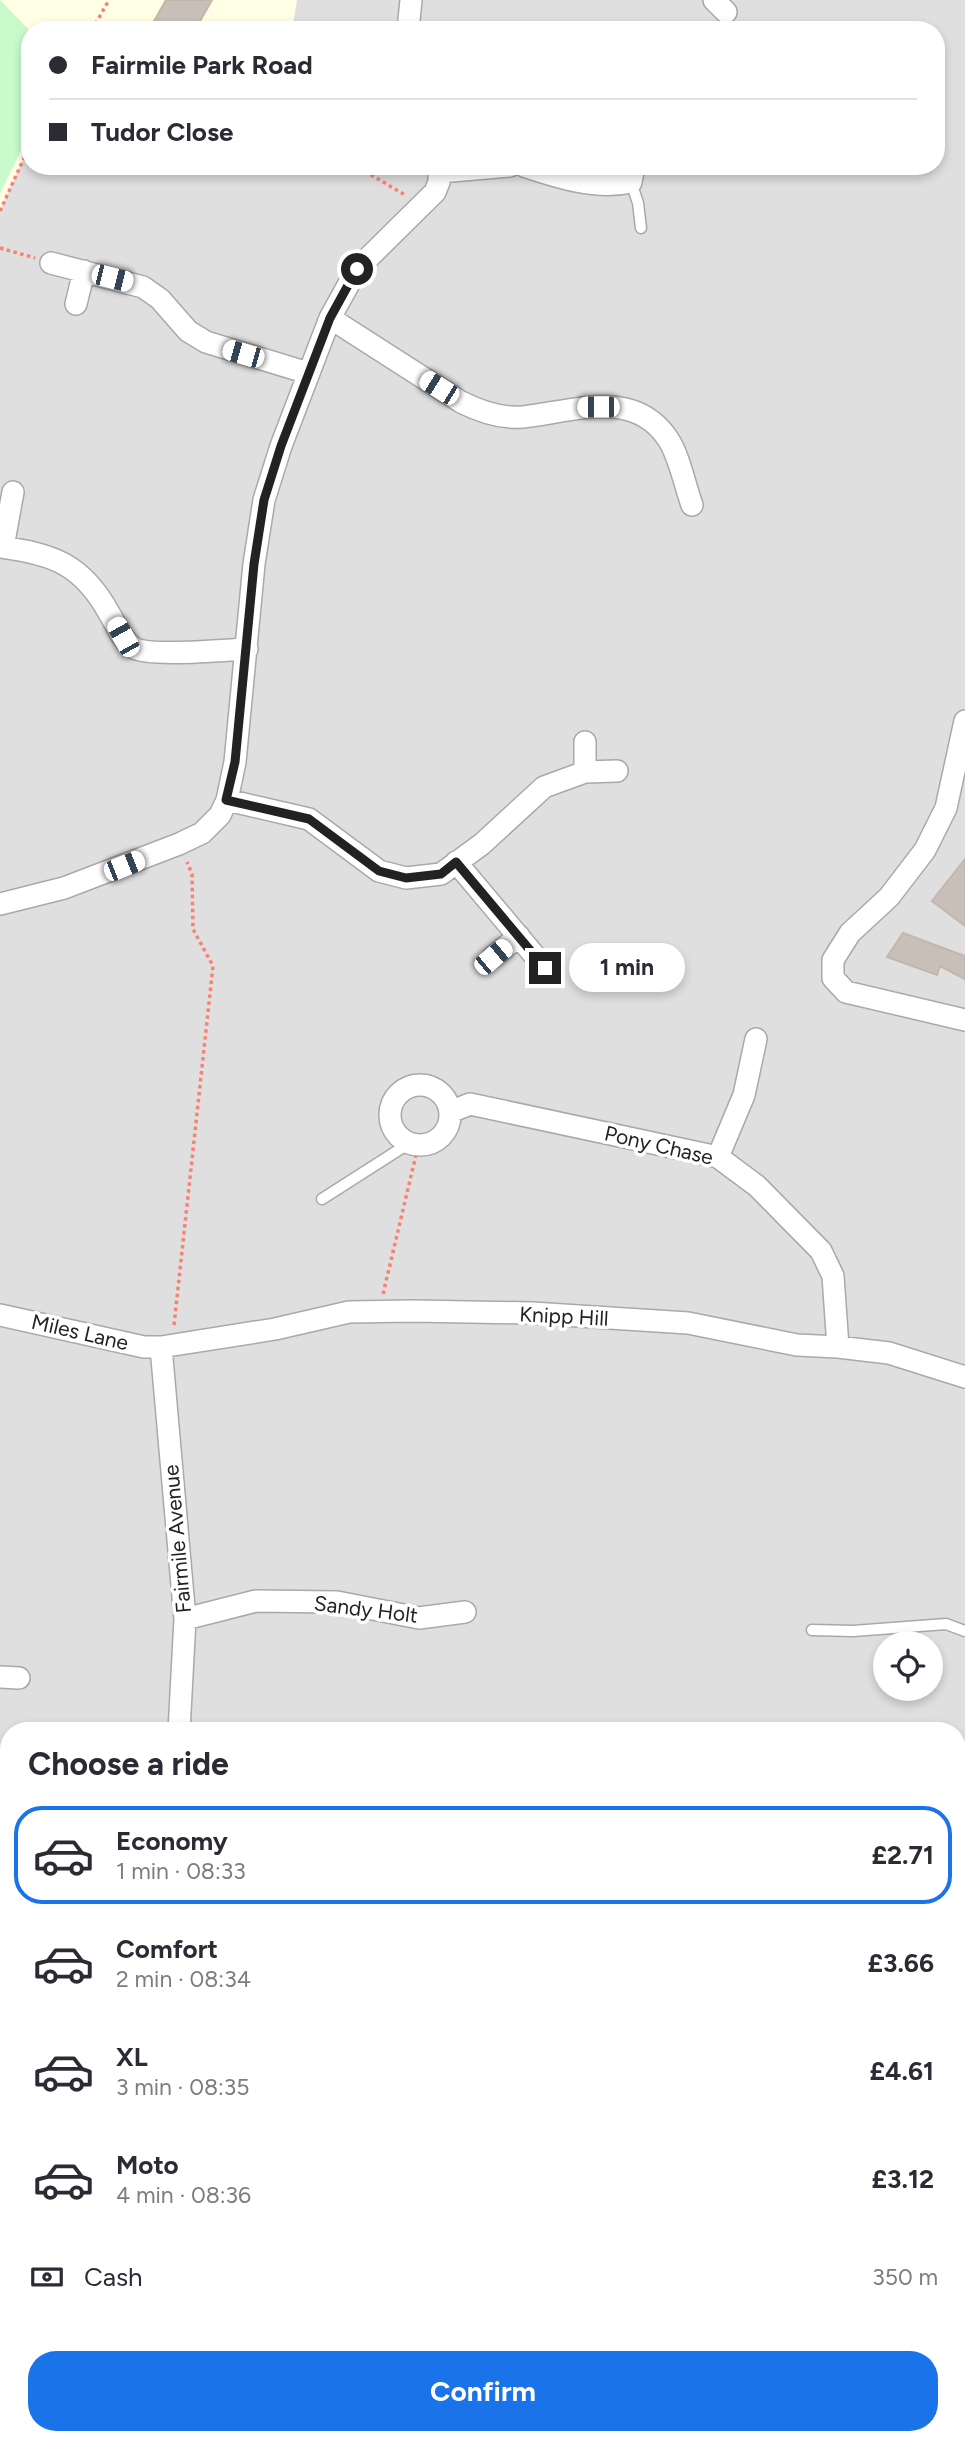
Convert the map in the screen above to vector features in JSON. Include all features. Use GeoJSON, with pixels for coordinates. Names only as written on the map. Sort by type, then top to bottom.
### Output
{"type":"FeatureCollection","features":[{"type":"Feature","properties":{"kind":"street"},"geometry":{"type":"LineString","coordinates":[[409,21],[411,0]]}},
{"type":"Feature","properties":{"kind":"street"},"geometry":{"type":"LineString","coordinates":[[0,904],[64,888],[179,844],[213,824],[220,815],[235,762],[254,564],[264,500],[330,318],[357,269],[435,192],[438,175]]}},
{"type":"Feature","properties":{"kind":"street"},"geometry":{"type":"LineString","coordinates":[[562,175],[596,184],[628,175]]}},
{"type":"Feature","properties":{"kind":"street"},"geometry":{"type":"LineString","coordinates":[[51,263],[131,283],[153,293],[188,331],[206,342],[308,373]]}},
{"type":"Feature","properties":{"kind":"street"},"geometry":{"type":"LineString","coordinates":[[76,304],[84,271]]}},
{"type":"Feature","properties":{"kind":"street"},"geometry":{"type":"LineString","coordinates":[[330,318],[461,402],[484,413],[521,417],[575,407],[621,407],[646,416],[668,439],[692,505]]}},
{"type":"Feature","properties":{"kind":"street"},"geometry":{"type":"LineString","coordinates":[[13,492],[2,547],[33,551],[73,567],[97,591],[123,637],[135,648],[151,652],[247,649]]}},
{"type":"Feature","properties":{"kind":"street"},"geometry":{"type":"LineString","coordinates":[[965,721],[946,808],[925,850],[888,897],[850,933],[833,960],[833,978],[846,992],[965,1020]]}},
{"type":"Feature","properties":{"kind":"street"},"geometry":{"type":"LineString","coordinates":[[585,742],[585,772]]}},
{"type":"Feature","properties":{"kind":"street"},"geometry":{"type":"LineString","coordinates":[[226,800],[309,819],[379,871],[406,878],[441,874],[482,844],[544,787],[585,772],[617,771]]}},
{"type":"Feature","properties":{"kind":"street"},"geometry":{"type":"LineString","coordinates":[[456,862],[545,968]]}},
{"type":"Feature","properties":{"kind":"street"},"geometry":{"type":"LineString","coordinates":[[493,957],[519,936]]}},
{"type":"Feature","properties":{"kind":"street"},"geometry":{"type":"LineString","coordinates":[[718,1157],[744,1095],[756,1039]]}},
{"type":"Feature","properties":{"kind":"street"},"geometry":{"type":"LineString","coordinates":[[413,1086],[432,1087],[447,1101],[450,1112],[447,1128],[441,1137],[429,1144],[413,1145],[393,1131],[389,1116],[391,1106],[404,1089],[413,1086]]}},
{"type":"Feature","properties":{"kind":"street","name":"Pony Chase"},"geometry":{"type":"LineString","coordinates":[[450,1112],[470,1104],[718,1157],[757,1186],[821,1251],[833,1276],[838,1347]]}},
{"type":"Feature","properties":{"kind":"street","name":"Knipp Hill"},"geometry":{"type":"LineString","coordinates":[[166,1346],[275,1329],[349,1312],[533,1313],[688,1322],[797,1345],[889,1353],[965,1377]]}},
{"type":"Feature","properties":{"kind":"street","name":"Miles Lane"},"geometry":{"type":"LineString","coordinates":[[0,1315],[144,1347],[166,1346]]}},
{"type":"Feature","properties":{"kind":"street","name":"Fairmile Avenue"},"geometry":{"type":"LineString","coordinates":[[166,1346],[185,1619],[179,1722]]}},
{"type":"Feature","properties":{"kind":"street","name":"Sandy Holt"},"geometry":{"type":"LineString","coordinates":[[185,1619],[256,1601],[337,1602],[419,1618],[465,1612]]}},
{"type":"Feature","properties":{"kind":"lane"},"geometry":{"type":"LineString","coordinates":[[632,175],[641,228]]}},
{"type":"Feature","properties":{"kind":"lane"},"geometry":{"type":"LineString","coordinates":[[322,1199],[413,1145]]}},
{"type":"Feature","properties":{"kind":"lane"},"geometry":{"type":"LineString","coordinates":[[812,1630],[853,1631],[946,1624],[965,1631]]}},
{"type":"Feature","properties":{"kind":"path"},"geometry":{"type":"LineString","coordinates":[[97,21],[109,0]]}},
{"type":"Feature","properties":{"kind":"path"},"geometry":{"type":"LineString","coordinates":[[0,211],[21,165]]}},
{"type":"Feature","properties":{"kind":"path"},"geometry":{"type":"LineString","coordinates":[[372,175],[423,205]]}},
{"type":"Feature","properties":{"kind":"path"},"geometry":{"type":"LineString","coordinates":[[0,248],[51,263]]}},
{"type":"Feature","properties":{"kind":"path"},"geometry":{"type":"LineString","coordinates":[[166,1346],[213,966],[193,929],[192,874],[179,844]]}},
{"type":"Feature","properties":{"kind":"path"},"geometry":{"type":"LineString","coordinates":[[383,1295],[413,1145]]}},
{"type":"Feature","properties":{"kind":"shaded area"},"geometry":{"type":"Polygon","coordinates":[[[0,0],[965,0],[965,1722],[0,1722],[0,0]]]}},
{"type":"Feature","properties":{"kind":"shaded area"},"geometry":{"type":"Polygon","coordinates":[[[0,0],[297,0],[294,21],[21,21],[21,164],[0,210],[0,0]]]}},
{"type":"Feature","properties":{"kind":"green space"},"geometry":{"type":"Polygon","coordinates":[[[0,0],[21,22],[21,150],[0,193],[0,0]]]}},
{"type":"Feature","properties":{"kind":"building"},"geometry":{"type":"Polygon","coordinates":[[[166,0],[212,0],[200,21],[154,21],[166,0]]]}},
{"type":"Feature","properties":{"kind":"building"},"geometry":{"type":"Polygon","coordinates":[[[965,859],[965,926],[932,901],[965,859]]]}},
{"type":"Feature","properties":{"kind":"building"},"geometry":{"type":"Polygon","coordinates":[[[903,933],[965,956],[965,979],[940,966],[937,975],[887,957],[903,933]]]}},
{"type":"Feature","properties":{"kind":"route"},"geometry":{"type":"LineString","coordinates":[[357,269],[330,318],[281,446],[264,500],[254,564],[235,762],[226,800],[309,819],[379,871],[406,878],[441,874],[456,862],[545,968]]}}]}
